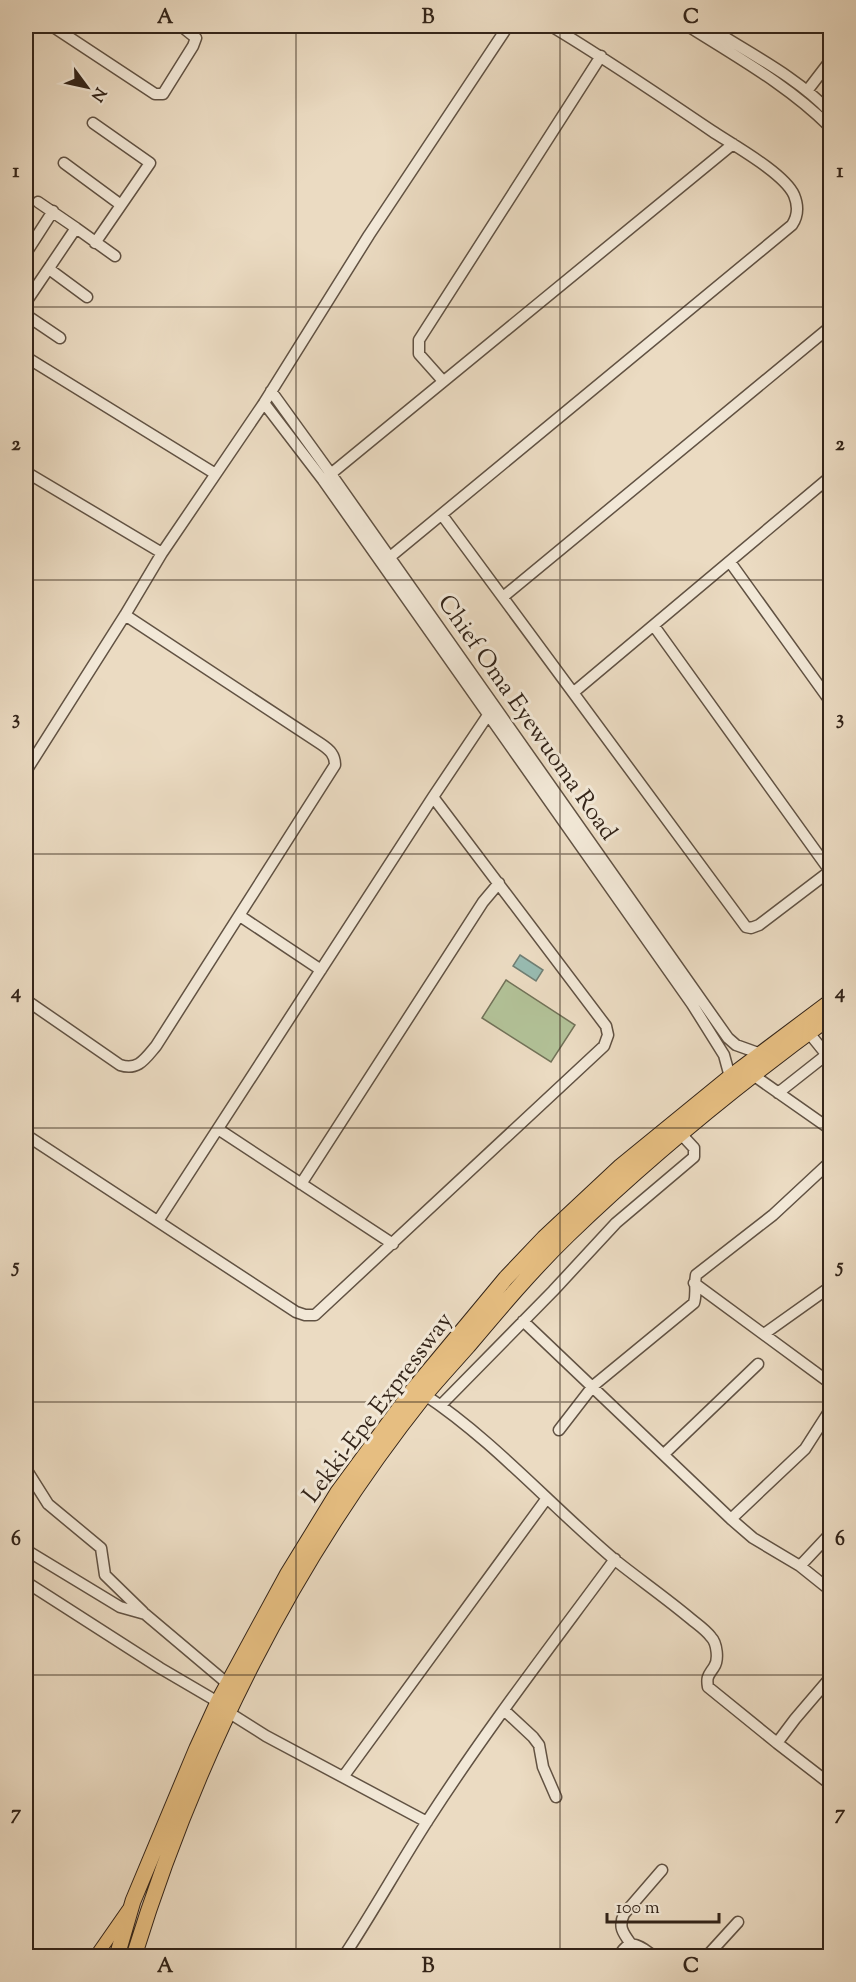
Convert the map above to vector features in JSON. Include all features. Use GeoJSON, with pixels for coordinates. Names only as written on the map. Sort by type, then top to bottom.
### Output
{"type":"FeatureCollection","features":[{"type":"Feature","properties":{"kind":"highway","name":"Lekki-Epe Expressway"},"geometry":{"type":"LineString","coordinates":[[134,1956],[172,1840],[223,1707],[228,1684],[287,1575],[338,1492],[452,1341],[544,1238],[621,1166],[730,1077],[831,1002]]}},
{"type":"Feature","properties":{"kind":"highway","name":"Lekki-Epe Expressway"},"geometry":{"type":"LineString","coordinates":[[117,1956],[134,1901],[197,1748],[351,1497],[425,1395],[525,1279],[567,1236],[681,1134],[753,1075],[831,1017]]}},
{"type":"Feature","properties":{"kind":"main road"},"geometry":{"type":"LineString","coordinates":[[96,1956],[134,1901]]}},
{"type":"Feature","properties":{"kind":"street"},"geometry":{"type":"LineString","coordinates":[[52,26],[155,94],[163,94],[194,46],[196,38],[181,26]]}},
{"type":"Feature","properties":{"kind":"street"},"geometry":{"type":"LineString","coordinates":[[26,771],[162,553],[214,473],[264,403],[369,235],[508,26]]}},
{"type":"Feature","properties":{"kind":"street"},"geometry":{"type":"LineString","coordinates":[[390,556],[792,225],[797,217],[798,207],[794,194],[784,182],[751,156],[601,56],[551,26]]}},
{"type":"Feature","properties":{"kind":"street"},"geometry":{"type":"LineString","coordinates":[[688,26],[784,88],[831,127]]}},
{"type":"Feature","properties":{"kind":"street"},"geometry":{"type":"LineString","coordinates":[[706,26],[807,92],[831,112]]}},
{"type":"Feature","properties":{"kind":"street"},"geometry":{"type":"LineString","coordinates":[[721,35],[728,26]]}},
{"type":"Feature","properties":{"kind":"street"},"geometry":{"type":"LineString","coordinates":[[443,381],[419,354],[419,340],[601,56]]}},
{"type":"Feature","properties":{"kind":"street"},"geometry":{"type":"LineString","coordinates":[[807,92],[831,61]]}},
{"type":"Feature","properties":{"kind":"street"},"geometry":{"type":"LineString","coordinates":[[93,123],[150,163],[95,243]]}},
{"type":"Feature","properties":{"kind":"street"},"geometry":{"type":"LineString","coordinates":[[327,477],[733,144]]}},
{"type":"Feature","properties":{"kind":"street"},"geometry":{"type":"LineString","coordinates":[[64,163],[121,205]]}},
{"type":"Feature","properties":{"kind":"street"},"geometry":{"type":"LineString","coordinates":[[38,202],[115,256]]}},
{"type":"Feature","properties":{"kind":"street"},"geometry":{"type":"LineString","coordinates":[[26,253],[53,211]]}},
{"type":"Feature","properties":{"kind":"street"},"geometry":{"type":"LineString","coordinates":[[26,302],[76,228]]}},
{"type":"Feature","properties":{"kind":"street"},"geometry":{"type":"LineString","coordinates":[[49,269],[87,297]]}},
{"type":"Feature","properties":{"kind":"street"},"geometry":{"type":"LineString","coordinates":[[26,315],[60,338]]}},
{"type":"Feature","properties":{"kind":"street"},"geometry":{"type":"LineString","coordinates":[[503,597],[831,327]]}},
{"type":"Feature","properties":{"kind":"street"},"geometry":{"type":"LineString","coordinates":[[26,357],[214,473]]}},
{"type":"Feature","properties":{"kind":"street","name":"Chief Oma Eyewuoma Road"},"geometry":{"type":"LineString","coordinates":[[271,391],[327,477],[492,712],[692,1004],[724,1055],[730,1077]]}},
{"type":"Feature","properties":{"kind":"street","name":"Chief Oma Eyewuoma Road"},"geometry":{"type":"LineString","coordinates":[[264,403],[390,556],[492,712],[728,1038],[736,1045],[761,1054]]}},
{"type":"Feature","properties":{"kind":"street"},"geometry":{"type":"LineString","coordinates":[[26,472],[162,553]]}},
{"type":"Feature","properties":{"kind":"street"},"geometry":{"type":"LineString","coordinates":[[573,692],[654,627],[831,477]]}},
{"type":"Feature","properties":{"kind":"street"},"geometry":{"type":"LineString","coordinates":[[442,515],[746,927],[751,928],[759,925],[830,871],[654,627]]}},
{"type":"Feature","properties":{"kind":"street"},"geometry":{"type":"LineString","coordinates":[[730,562],[831,701]]}},
{"type":"Feature","properties":{"kind":"street"},"geometry":{"type":"LineString","coordinates":[[26,1000],[120,1065],[136,1067],[156,1046],[335,765],[335,758],[321,744],[125,615]]}},
{"type":"Feature","properties":{"kind":"street"},"geometry":{"type":"LineString","coordinates":[[158,1221],[433,797],[492,712]]}},
{"type":"Feature","properties":{"kind":"street"},"geometry":{"type":"LineString","coordinates":[[26,1136],[296,1312],[305,1315],[315,1314],[604,1046],[608,1035],[606,1026],[433,797]]}},
{"type":"Feature","properties":{"kind":"street"},"geometry":{"type":"LineString","coordinates":[[301,1184],[483,902],[499,883]]}},
{"type":"Feature","properties":{"kind":"street"},"geometry":{"type":"LineString","coordinates":[[240,916],[321,970]]}},
{"type":"Feature","properties":{"kind":"street"},"geometry":{"type":"LineString","coordinates":[[778,1093],[828,1053],[809,1033]]}},
{"type":"Feature","properties":{"kind":"street"},"geometry":{"type":"LineString","coordinates":[[753,1075],[831,1129]]}},
{"type":"Feature","properties":{"kind":"street"},"geometry":{"type":"LineString","coordinates":[[218,1129],[393,1244]]}},
{"type":"Feature","properties":{"kind":"street"},"geometry":{"type":"LineString","coordinates":[[441,1405],[616,1222],[694,1157],[694,1149],[681,1134]]}},
{"type":"Feature","properties":{"kind":"street"},"geometry":{"type":"LineString","coordinates":[[559,1430],[592,1386],[694,1303],[697,1295],[694,1283],[696,1275],[773,1215],[831,1162]]}},
{"type":"Feature","properties":{"kind":"street"},"geometry":{"type":"LineString","coordinates":[[694,1283],[831,1383]]}},
{"type":"Feature","properties":{"kind":"street"},"geometry":{"type":"LineString","coordinates":[[764,1334],[831,1287]]}},
{"type":"Feature","properties":{"kind":"street"},"geometry":{"type":"LineString","coordinates":[[523,1321],[731,1519],[753,1538],[800,1566],[831,1590]]}},
{"type":"Feature","properties":{"kind":"street"},"geometry":{"type":"LineString","coordinates":[[454,1363],[468,1376]]}},
{"type":"Feature","properties":{"kind":"street"},"geometry":{"type":"LineString","coordinates":[[664,1454],[758,1364]]}},
{"type":"Feature","properties":{"kind":"street"},"geometry":{"type":"LineString","coordinates":[[425,1395],[441,1405],[615,1559],[712,1637],[716,1644],[717,1659],[715,1666],[708,1673],[706,1680],[708,1687],[831,1784]]}},
{"type":"Feature","properties":{"kind":"street"},"geometry":{"type":"LineString","coordinates":[[731,1519],[805,1449],[831,1410]]}},
{"type":"Feature","properties":{"kind":"street"},"geometry":{"type":"LineString","coordinates":[[26,1469],[48,1504],[101,1548],[105,1575],[145,1614],[228,1684]]}},
{"type":"Feature","properties":{"kind":"street"},"geometry":{"type":"LineString","coordinates":[[343,1777],[547,1498]]}},
{"type":"Feature","properties":{"kind":"street"},"geometry":{"type":"LineString","coordinates":[[800,1566],[831,1534]]}},
{"type":"Feature","properties":{"kind":"street"},"geometry":{"type":"LineString","coordinates":[[26,1550],[120,1607],[145,1614]]}},
{"type":"Feature","properties":{"kind":"street"},"geometry":{"type":"LineString","coordinates":[[344,1956],[374,1911],[427,1822],[504,1710],[615,1559]]}},
{"type":"Feature","properties":{"kind":"street"},"geometry":{"type":"LineString","coordinates":[[26,1582],[266,1736],[427,1822]]}},
{"type":"Feature","properties":{"kind":"street"},"geometry":{"type":"LineString","coordinates":[[777,1743],[831,1678]]}},
{"type":"Feature","properties":{"kind":"street"},"geometry":{"type":"LineString","coordinates":[[504,1710],[539,1745],[543,1767],[556,1797]]}},
{"type":"Feature","properties":{"kind":"street"},"geometry":{"type":"LineString","coordinates":[[631,1944],[620,1927],[620,1921],[662,1870]]}},
{"type":"Feature","properties":{"kind":"street"},"geometry":{"type":"LineString","coordinates":[[707,1956],[738,1922]]}},
{"type":"Feature","properties":{"kind":"street"},"geometry":{"type":"LineString","coordinates":[[619,1956],[624,1947],[631,1944],[638,1944],[654,1956]]}},
{"type":"Feature","properties":{"kind":"green space"},"geometry":{"type":"Polygon","coordinates":[[[506,980],[575,1025],[551,1062],[482,1018],[506,980]]]}},
{"type":"Feature","properties":{"kind":"water"},"geometry":{"type":"Polygon","coordinates":[[[520,955],[543,970],[536,981],[513,966],[520,955]]]}}]}
